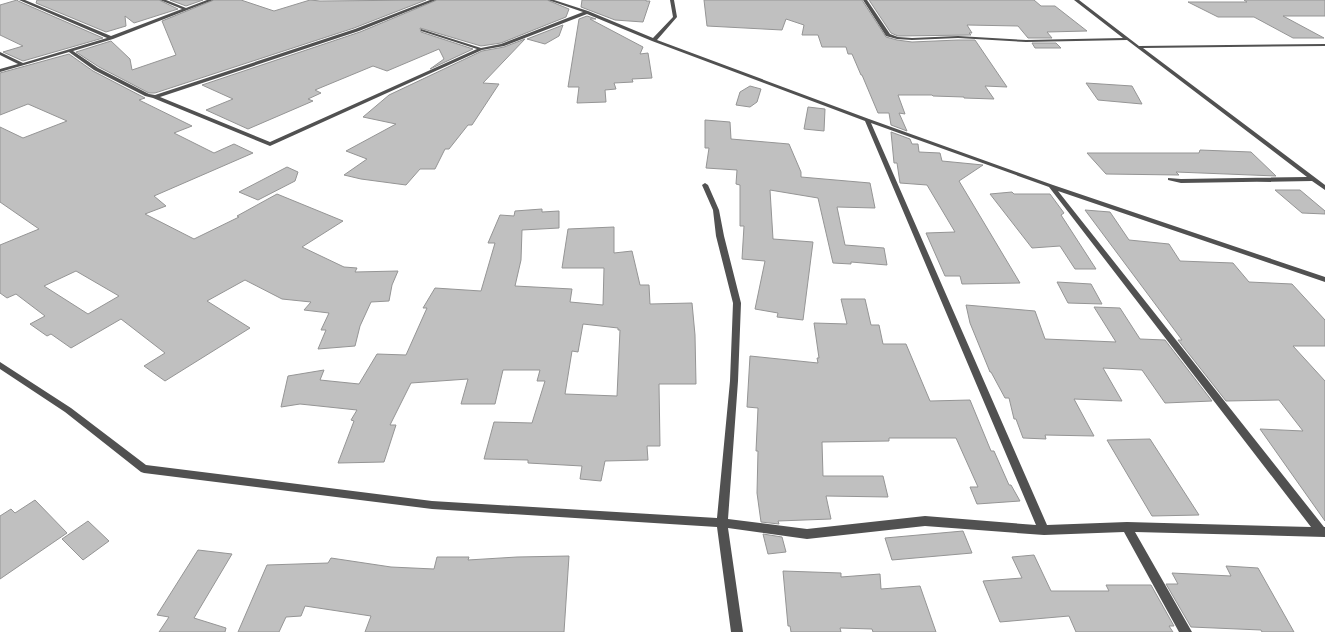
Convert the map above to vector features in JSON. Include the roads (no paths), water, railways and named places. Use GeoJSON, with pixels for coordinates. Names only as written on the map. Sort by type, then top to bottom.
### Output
{"type":"FeatureCollection","features":[{"type":"Feature","properties":{"kind":"street"},"geometry":{"type":"LineString","coordinates":[[21,0],[111,38]]}},
{"type":"Feature","properties":{"kind":"street"},"geometry":{"type":"LineString","coordinates":[[162,0],[185,9]]}},
{"type":"Feature","properties":{"kind":"street"},"geometry":{"type":"LineString","coordinates":[[0,71],[111,38],[211,0]]}},
{"type":"Feature","properties":{"kind":"street"},"geometry":{"type":"LineString","coordinates":[[155,97],[356,30],[434,0]]}},
{"type":"Feature","properties":{"kind":"street"},"geometry":{"type":"LineString","coordinates":[[550,0],[587,12],[654,40],[867,120],[1051,186],[1325,280]]}},
{"type":"Feature","properties":{"kind":"street"},"geometry":{"type":"LineString","coordinates":[[654,40],[676,16],[672,0]]}},
{"type":"Feature","properties":{"kind":"street"},"geometry":{"type":"LineString","coordinates":[[865,0],[888,35],[897,38],[912,39],[958,37],[1026,41],[1127,39]]}},
{"type":"Feature","properties":{"kind":"street"},"geometry":{"type":"LineString","coordinates":[[1076,0],[1325,188]]}},
{"type":"Feature","properties":{"kind":"street"},"geometry":{"type":"LineString","coordinates":[[70,51],[96,69],[147,95],[270,144],[481,49],[502,45],[587,12]]}},
{"type":"Feature","properties":{"kind":"street"},"geometry":{"type":"LineString","coordinates":[[423,30],[481,49]]}},
{"type":"Feature","properties":{"kind":"street"},"geometry":{"type":"LineString","coordinates":[[1138,47],[1325,45]]}},
{"type":"Feature","properties":{"kind":"street"},"geometry":{"type":"LineString","coordinates":[[0,53],[22,64]]}},
{"type":"Feature","properties":{"kind":"street"},"geometry":{"type":"LineString","coordinates":[[867,120],[1044,530]]}},
{"type":"Feature","properties":{"kind":"street"},"geometry":{"type":"LineString","coordinates":[[1170,179],[1312,179]]}},
{"type":"Feature","properties":{"kind":"street"},"geometry":{"type":"LineString","coordinates":[[705,185],[716,210],[720,236],[738,303],[734,381],[722,523],[737,632]]}},
{"type":"Feature","properties":{"kind":"street"},"geometry":{"type":"LineString","coordinates":[[1051,186],[1323,532]]}},
{"type":"Feature","properties":{"kind":"street"},"geometry":{"type":"LineString","coordinates":[[0,365],[68,410],[144,469],[432,505],[722,523],[807,534],[925,521],[1044,530],[1127,527],[1323,532]]}},
{"type":"Feature","properties":{"kind":"street"},"geometry":{"type":"LineString","coordinates":[[1127,527],[1186,632]]}}]}
